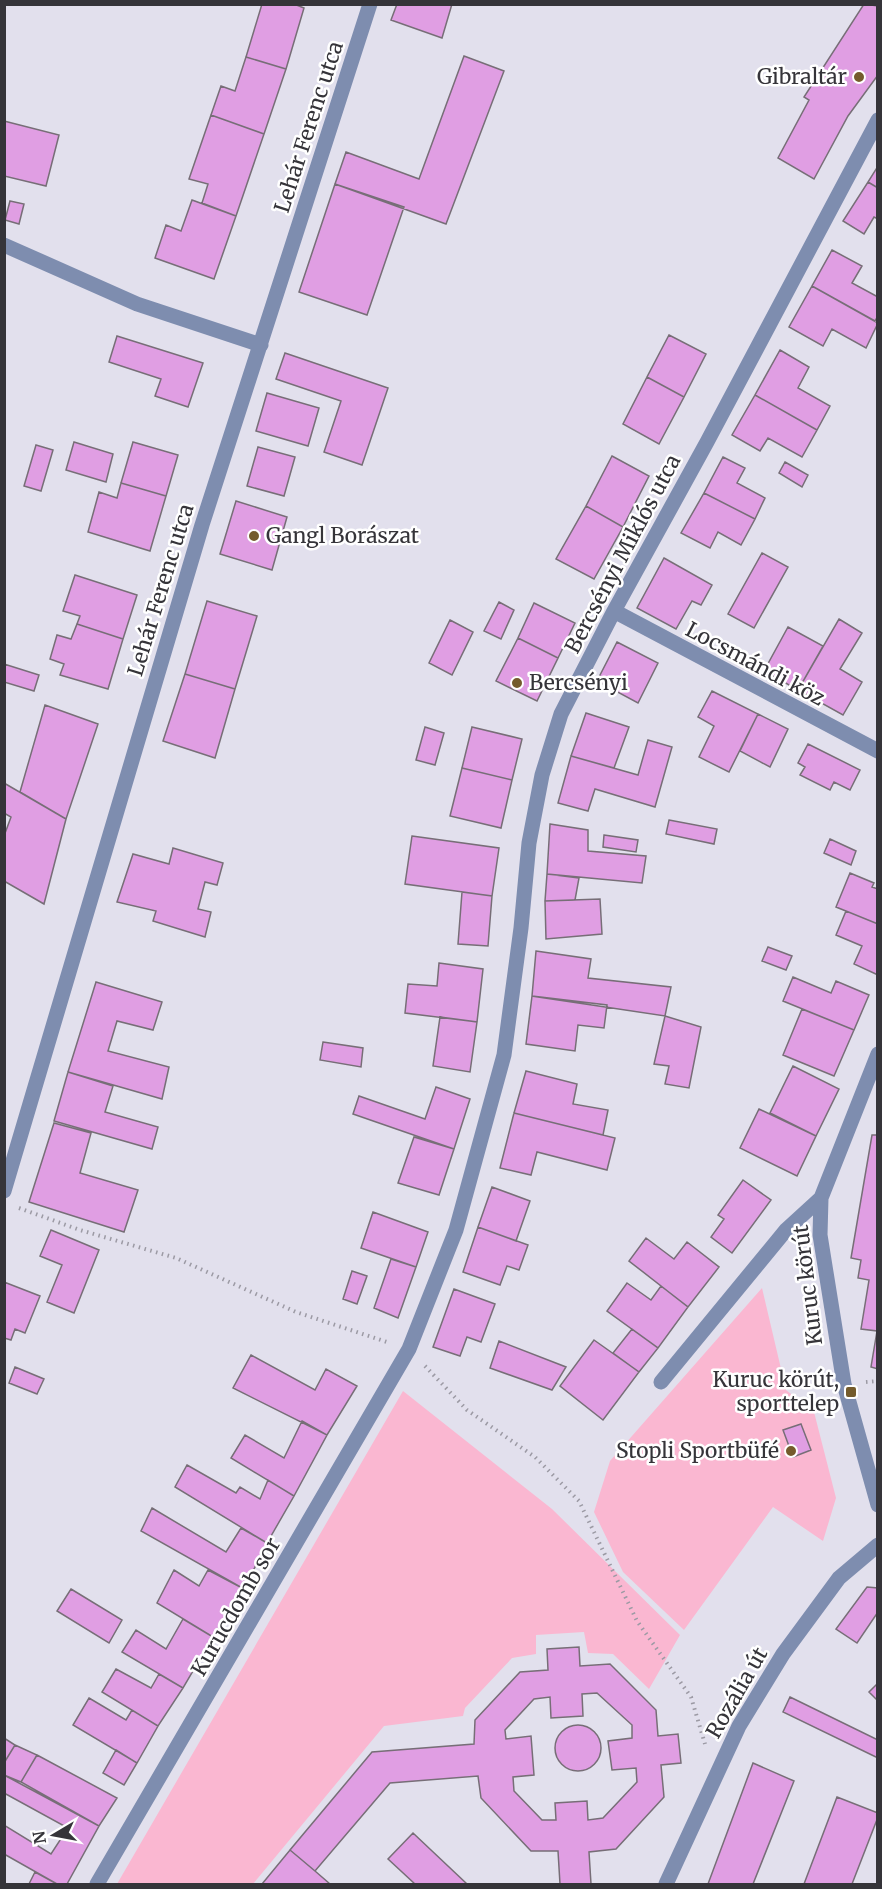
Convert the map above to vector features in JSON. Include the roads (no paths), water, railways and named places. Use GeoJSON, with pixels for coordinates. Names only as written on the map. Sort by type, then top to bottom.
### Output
{"type":"FeatureCollection","features":[{"type":"Feature","properties":{"kind":"street","name":"Lehár Ferenc utca"},"geometry":{"type":"LineString","coordinates":[[4,1191],[202,525],[370,4]]}},
{"type":"Feature","properties":{"kind":"street","name":"Bercsényi Miklós utca"},"geometry":{"type":"LineString","coordinates":[[409,1349],[456,1230],[504,1055],[522,928],[529,843],[542,775],[561,714],[878,120]]}},
{"type":"Feature","properties":{"kind":"street"},"geometry":{"type":"LineString","coordinates":[[4,246],[137,304],[261,345]]}},
{"type":"Feature","properties":{"kind":"street","name":"Locsmándi köz"},"geometry":{"type":"LineString","coordinates":[[614,611],[878,751]]}},
{"type":"Feature","properties":{"kind":"street","name":"Kuruc körút"},"geometry":{"type":"LineString","coordinates":[[878,1054],[821,1198],[820,1235],[837,1346],[852,1421],[878,1505]]}},
{"type":"Feature","properties":{"kind":"street","name":"Kuruc körút"},"geometry":{"type":"LineString","coordinates":[[662,1382],[786,1230],[821,1198]]}},
{"type":"Feature","properties":{"kind":"street","name":"Kurucdomb sor"},"geometry":{"type":"LineString","coordinates":[[97,1884],[409,1349]]}},
{"type":"Feature","properties":{"kind":"street","name":"Rozália út"},"geometry":{"type":"LineString","coordinates":[[666,1884],[739,1726],[783,1654],[839,1578],[878,1545]]}},
{"type":"Feature","properties":{"kind":"place","name":"Gibraltár"},"geometry":{"type":"Point","coordinates":[859,77]}},
{"type":"Feature","properties":{"kind":"place","name":"Gangl Borászat"},"geometry":{"type":"Point","coordinates":[254,536]}},
{"type":"Feature","properties":{"kind":"place","name":"Bercsényi"},"geometry":{"type":"Point","coordinates":[517,683]}},
{"type":"Feature","properties":{"kind":"place","name":"Kuruc körút, sporttelep"},"geometry":{"type":"Point","coordinates":[851,1392]}},
{"type":"Feature","properties":{"kind":"place","name":"Stopli Sportbüfé"},"geometry":{"type":"Point","coordinates":[791,1451]}}]}
